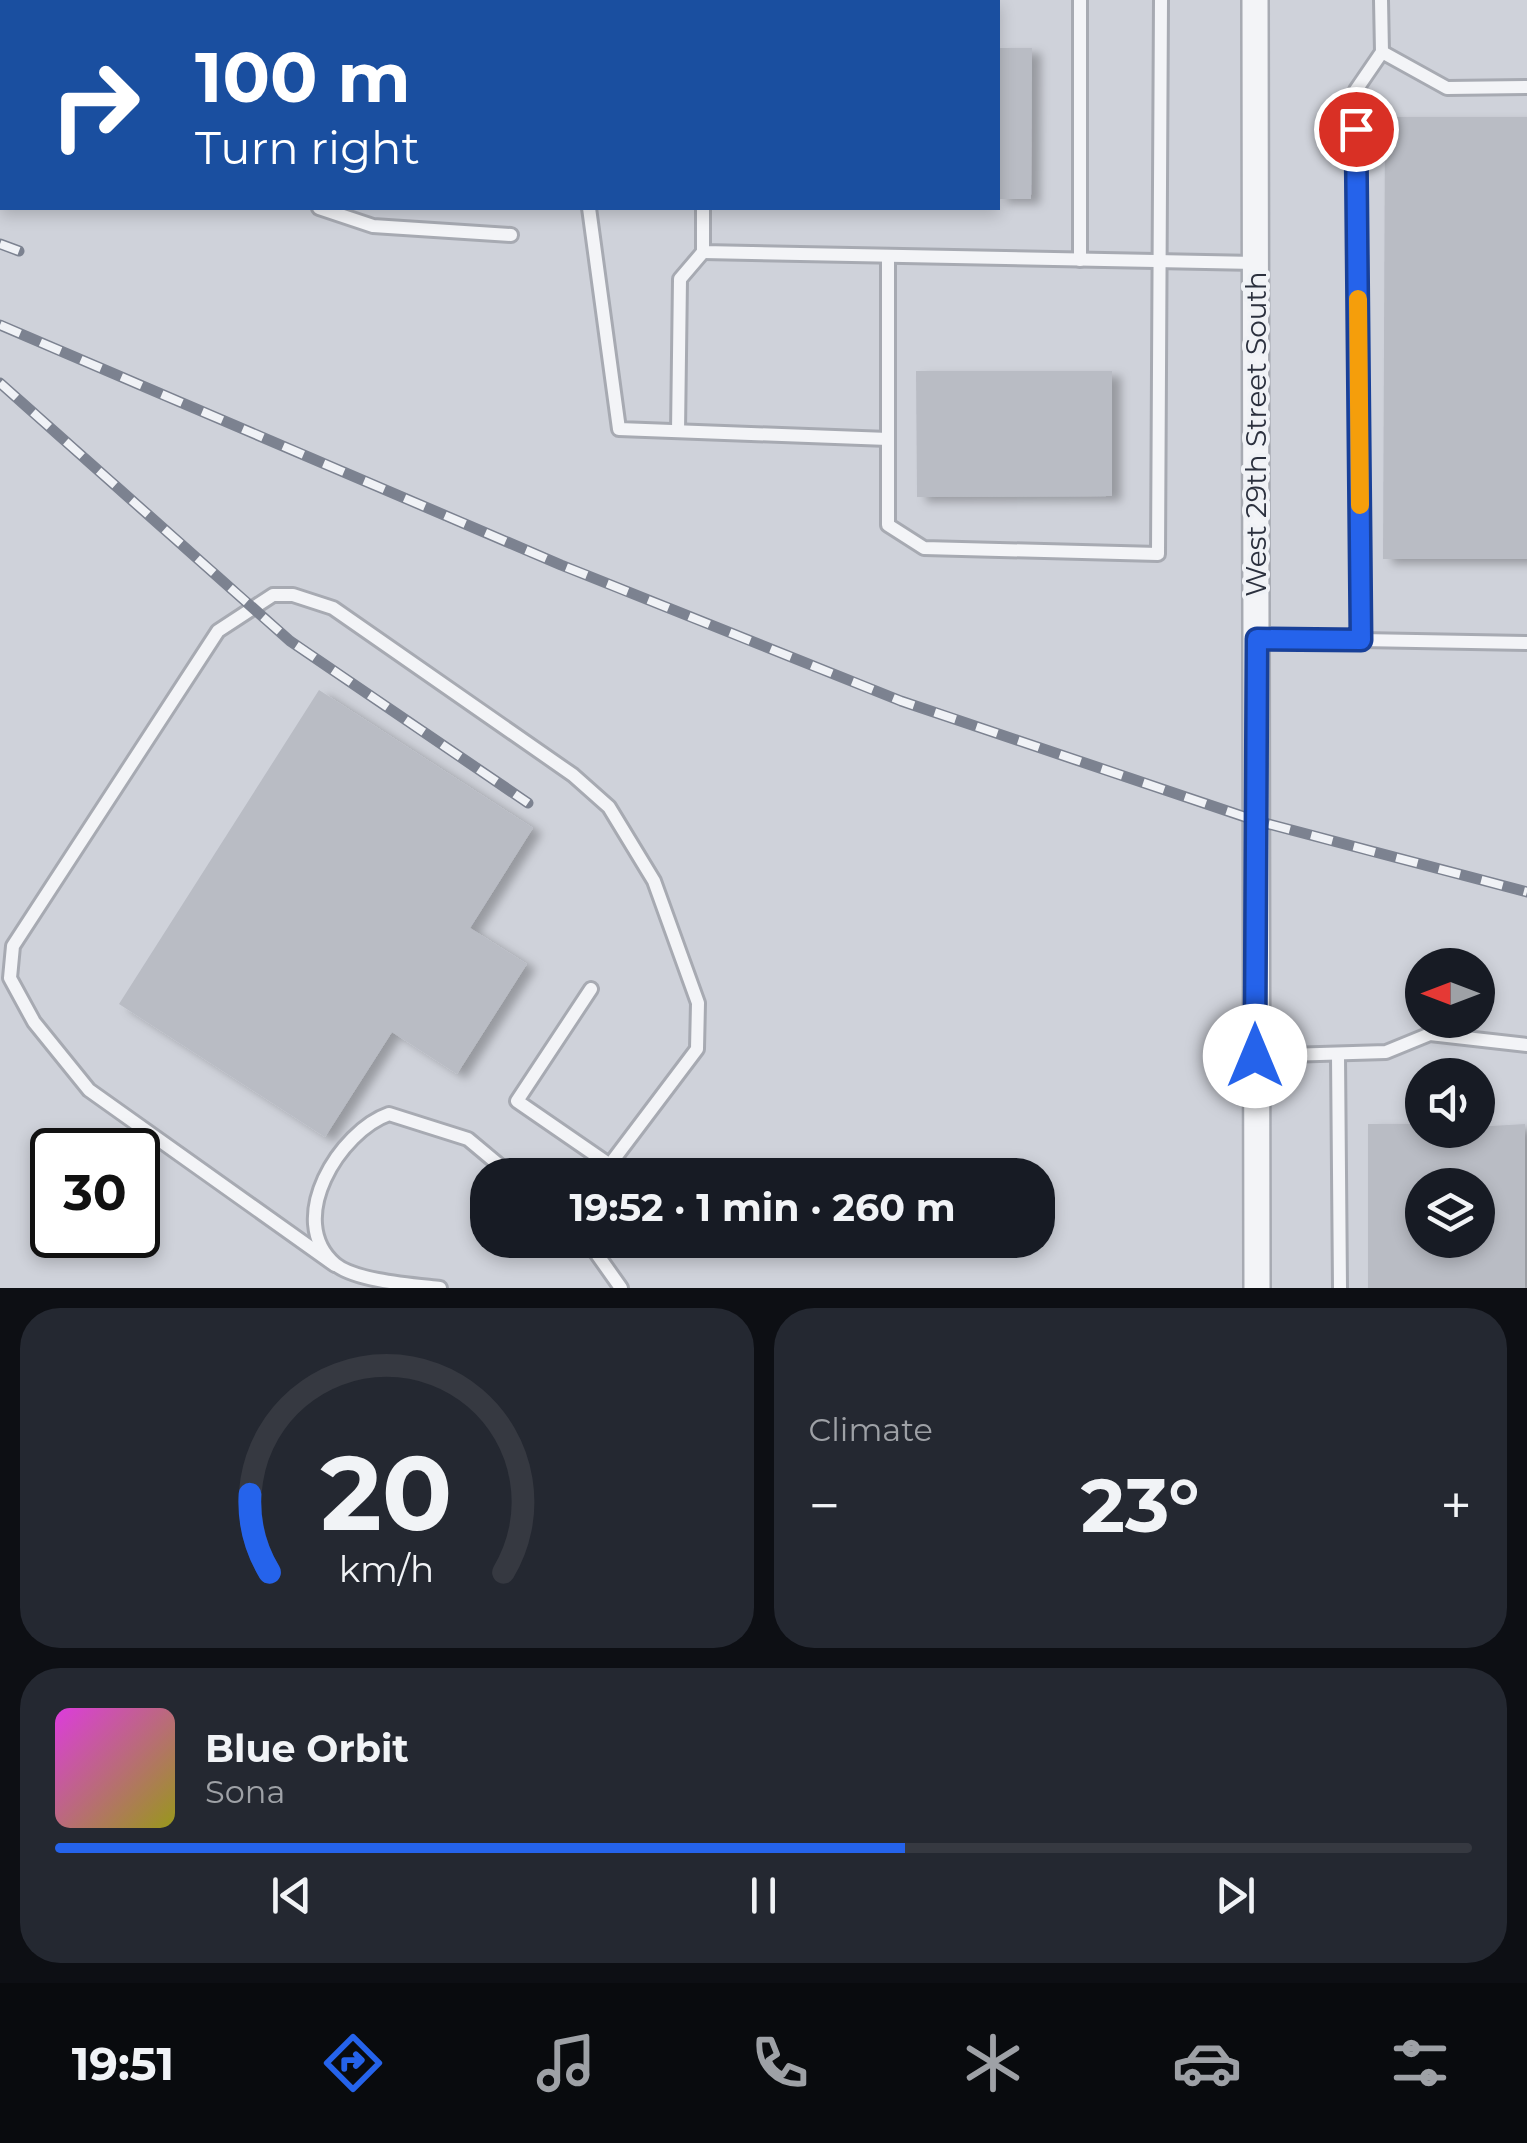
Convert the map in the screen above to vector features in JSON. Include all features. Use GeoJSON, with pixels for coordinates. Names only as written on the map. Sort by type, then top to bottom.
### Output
{"type":"FeatureCollection","features":[{"type":"Feature","properties":{"kind":"street","name":"West 29th Street South"},"geometry":{"type":"LineString","coordinates":[[1255,0],[1257,1288]]}},
{"type":"Feature","properties":{"kind":"lane"},"geometry":{"type":"LineString","coordinates":[[1080,0],[1080,260]]}},
{"type":"Feature","properties":{"kind":"lane"},"geometry":{"type":"LineString","coordinates":[[888,256],[888,525],[924,548],[1158,554],[1161,0]]}},
{"type":"Feature","properties":{"kind":"lane"},"geometry":{"type":"LineString","coordinates":[[1361,640],[1356,90],[1382,52],[1381,0]]}},
{"type":"Feature","properties":{"kind":"lane"},"geometry":{"type":"LineString","coordinates":[[1382,52],[1447,88],[1527,87]]}},
{"type":"Feature","properties":{"kind":"lane"},"geometry":{"type":"LineString","coordinates":[[324,210],[373,226],[511,235]]}},
{"type":"Feature","properties":{"kind":"lane"},"geometry":{"type":"LineString","coordinates":[[588,210],[593,267],[619,429],[888,439]]}},
{"type":"Feature","properties":{"kind":"lane"},"geometry":{"type":"LineString","coordinates":[[678,431],[680,279],[703,252],[703,210]]}},
{"type":"Feature","properties":{"kind":"lane"},"geometry":{"type":"LineString","coordinates":[[703,252],[1256,263]]}},
{"type":"Feature","properties":{"kind":"lane"},"geometry":{"type":"LineString","coordinates":[[440,1288],[385,1281],[336,1265],[89,1090],[34,1022],[10,978],[13,946],[218,632],[274,595],[293,596],[333,608],[572,774],[609,807],[654,882],[698,1003],[697,1049],[613,1158]]}},
{"type":"Feature","properties":{"kind":"lane"},"geometry":{"type":"LineString","coordinates":[[1257,639],[1527,643]]}},
{"type":"Feature","properties":{"kind":"lane"},"geometry":{"type":"LineString","coordinates":[[591,990],[517,1100],[591,1158]]}},
{"type":"Feature","properties":{"kind":"lane"},"geometry":{"type":"LineString","coordinates":[[1255,1056],[1386,1052],[1430,1034],[1527,1045]]}},
{"type":"Feature","properties":{"kind":"lane"},"geometry":{"type":"LineString","coordinates":[[1338,1056],[1340,1288]]}},
{"type":"Feature","properties":{"kind":"lane"},"geometry":{"type":"LineString","coordinates":[[336,1265],[320,1242],[313,1218],[318,1191],[358,1132],[374,1119],[389,1114],[468,1139],[491,1158]]}},
{"type":"Feature","properties":{"kind":"lane"},"geometry":{"type":"LineString","coordinates":[[600,1258],[621,1288]]}},
{"type":"Feature","properties":{"kind":"shaded area"},"geometry":{"type":"Polygon","coordinates":[[[1000,0],[1527,0],[1527,1288],[0,1288],[0,210],[1000,210],[1000,0]]]}},
{"type":"Feature","properties":{"kind":"building"},"geometry":{"type":"Polygon","coordinates":[[[1000,48],[1032,48],[1031,199],[1000,199],[1000,48]]]}},
{"type":"Feature","properties":{"kind":"building"},"geometry":{"type":"Polygon","coordinates":[[[1385,117],[1527,117],[1527,559],[1383,559],[1385,117]]]}},
{"type":"Feature","properties":{"kind":"building"},"geometry":{"type":"Polygon","coordinates":[[[916,371],[1112,371],[1112,496],[917,497],[916,371]]]}},
{"type":"Feature","properties":{"kind":"building"},"geometry":{"type":"Polygon","coordinates":[[[319,690],[533,828],[470,928],[527,964],[457,1074],[392,1032],[325,1137],[119,1004],[319,690]]]}},
{"type":"Feature","properties":{"kind":"building"},"geometry":{"type":"Polygon","coordinates":[[[1368,1124],[1405,1124],[1405,1148],[1495,1148],[1495,1126],[1525,1124],[1525,1288],[1368,1288],[1368,1124]]]}},
{"type":"Feature","properties":{"kind":"railway"},"geometry":{"type":"LineString","coordinates":[[0,244],[19,251]]}},
{"type":"Feature","properties":{"kind":"railway"},"geometry":{"type":"LineString","coordinates":[[0,325],[561,565],[901,701],[1257,821],[1527,892]]}},
{"type":"Feature","properties":{"kind":"railway"},"geometry":{"type":"LineString","coordinates":[[0,383],[290,641],[528,803]]}},
{"type":"Feature","properties":{"kind":"slow traffic"},"geometry":{"type":"LineString","coordinates":[[1358,299],[1360,505]]}},
{"type":"Feature","properties":{"kind":"route"},"geometry":{"type":"LineString","coordinates":[[1255,1056],[1257,639],[1361,640],[1356,129]]}}]}
